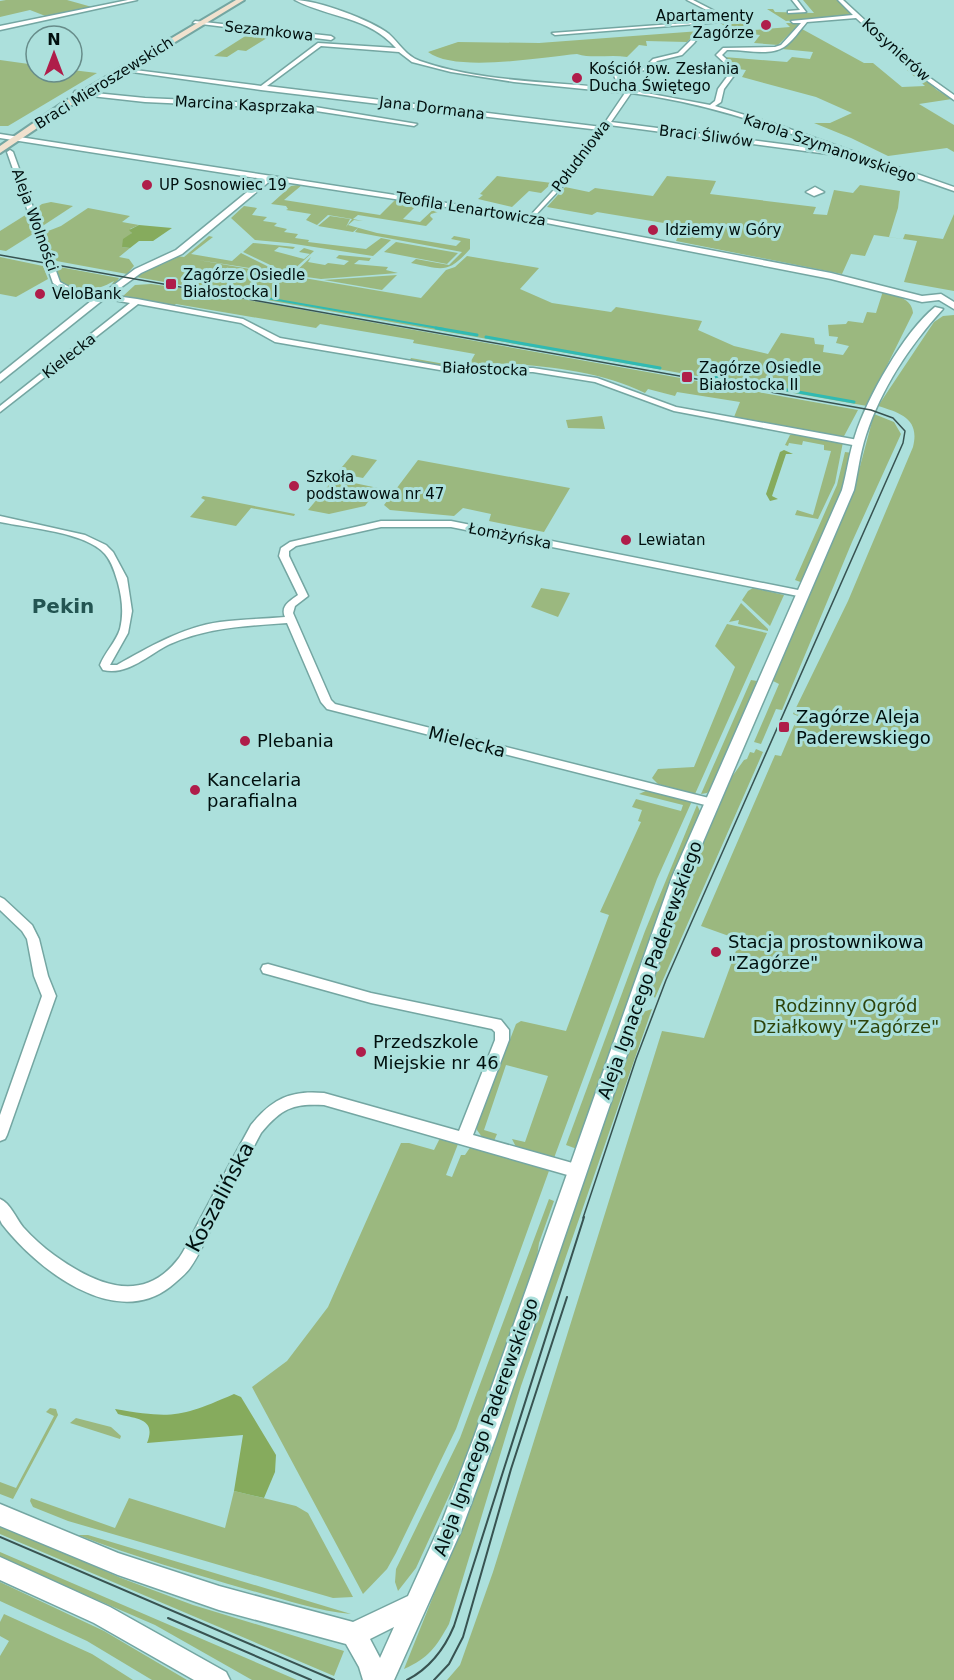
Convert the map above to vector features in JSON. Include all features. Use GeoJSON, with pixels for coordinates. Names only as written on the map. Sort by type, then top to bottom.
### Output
{"type":"FeatureCollection","features":[{"type":"Feature","properties":{"kind":"main road","name":"Braci Mieroszewskich"},"geometry":{"type":"LineString","coordinates":[[198,23],[232,0]]}},
{"type":"Feature","properties":{"kind":"main road","name":"Braci Mieroszewskich"},"geometry":{"type":"LineString","coordinates":[[4,142],[80,93],[241,0]]}},
{"type":"Feature","properties":{"kind":"street"},"geometry":{"type":"LineString","coordinates":[[0,28],[135,0]]}},
{"type":"Feature","properties":{"kind":"street","name":"Karola Szymanowskiego"},"geometry":{"type":"LineString","coordinates":[[297,0],[380,30],[405,56],[418,63],[477,76],[672,98],[710,107],[841,149],[896,171],[954,189]]}},
{"type":"Feature","properties":{"kind":"street"},"geometry":{"type":"LineString","coordinates":[[555,33],[732,21],[689,0]]}},
{"type":"Feature","properties":{"kind":"street"},"geometry":{"type":"LineString","coordinates":[[790,12],[804,11],[794,0]]}},
{"type":"Feature","properties":{"kind":"street","name":"Kosynierów"},"geometry":{"type":"LineString","coordinates":[[840,0],[917,71],[954,98]]}},
{"type":"Feature","properties":{"kind":"street"},"geometry":{"type":"LineString","coordinates":[[793,22],[858,16]]}},
{"type":"Feature","properties":{"kind":"street"},"geometry":{"type":"LineString","coordinates":[[710,107],[718,102],[722,89],[735,70],[719,55],[728,48],[758,51],[778,48],[783,46],[805,21]]}},
{"type":"Feature","properties":{"kind":"street","name":"Sezamkowa"},"geometry":{"type":"LineString","coordinates":[[198,23],[344,39]]}},
{"type":"Feature","properties":{"kind":"street"},"geometry":{"type":"LineString","coordinates":[[626,92],[612,70],[647,69],[655,60],[672,59],[686,52],[698,36]]}},
{"type":"Feature","properties":{"kind":"street"},"geometry":{"type":"LineString","coordinates":[[261,88],[320,44],[399,50]]}},
{"type":"Feature","properties":{"kind":"street","name":"Jana Dormana"},"geometry":{"type":"LineString","coordinates":[[135,72],[604,126]]}},
{"type":"Feature","properties":{"kind":"street","name":"Południowa"},"geometry":{"type":"LineString","coordinates":[[531,218],[576,169],[626,92]]}},
{"type":"Feature","properties":{"kind":"street","name":"Marcina Kasprzaka"},"geometry":{"type":"LineString","coordinates":[[80,93],[155,101],[303,107],[414,124]]}},
{"type":"Feature","properties":{"kind":"street","name":"Braci Śliwów"},"geometry":{"type":"LineString","coordinates":[[604,126],[828,152],[841,149]]}},
{"type":"Feature","properties":{"kind":"street"},"geometry":{"type":"LineString","coordinates":[[4,142],[25,128],[26,137],[31,142]]}},
{"type":"Feature","properties":{"kind":"street"},"geometry":{"type":"LineString","coordinates":[[4,142],[31,142]]}},
{"type":"Feature","properties":{"kind":"street","name":"Teofila Lenartowicza"},"geometry":{"type":"LineString","coordinates":[[4,142],[31,142],[531,218],[820,273],[941,308]]}},
{"type":"Feature","properties":{"kind":"street","name":"Aleja Wolności"},"geometry":{"type":"LineString","coordinates":[[4,142],[57,283],[69,290],[98,297]]}},
{"type":"Feature","properties":{"kind":"street"},"geometry":{"type":"LineString","coordinates":[[0,379],[98,297],[110,295],[138,271],[179,252],[269,178]]}},
{"type":"Feature","properties":{"kind":"street"},"geometry":{"type":"LineString","coordinates":[[251,193],[267,187],[297,182]]}},
{"type":"Feature","properties":{"kind":"street","name":"Białostocka"},"geometry":{"type":"LineString","coordinates":[[110,295],[243,321],[278,340],[298,344],[446,369],[533,370],[597,380],[674,409],[768,425],[858,444]]}},
{"type":"Feature","properties":{"kind":"street","name":"Kielecka"},"geometry":{"type":"LineString","coordinates":[[0,410],[137,302]]}},
{"type":"Feature","properties":{"kind":"street","name":"Aleja Ignacego Paderewskiego"},"geometry":{"type":"LineString","coordinates":[[382,1680],[453,1523],[486,1437],[680,877],[848,490],[858,444],[867,418],[886,379],[941,308]]}},
{"type":"Feature","properties":{"kind":"street"},"geometry":{"type":"LineString","coordinates":[[0,519],[91,540],[109,552],[122,578],[127,595],[128,614],[117,646],[105,665],[108,668],[118,668],[167,642],[206,628],[291,620]]}},
{"type":"Feature","properties":{"kind":"street","name":"Łomżyńska"},"geometry":{"type":"LineString","coordinates":[[290,605],[303,596],[284,556],[288,546],[368,526],[390,523],[464,526],[803,594]]}},
{"type":"Feature","properties":{"kind":"street","name":"Mielecka"},"geometry":{"type":"LineString","coordinates":[[290,605],[287,609],[291,620],[326,702],[338,711],[642,783],[713,803]]}},
{"type":"Feature","properties":{"kind":"street"},"geometry":{"type":"LineString","coordinates":[[0,902],[27,928],[33,939],[41,976],[49,996],[0,1135]]}},
{"type":"Feature","properties":{"kind":"street"},"geometry":{"type":"LineString","coordinates":[[268,969],[370,998],[496,1024],[502,1030],[502,1040],[464,1137]]}},
{"type":"Feature","properties":{"kind":"street","name":"Koszalińska"},"geometry":{"type":"LineString","coordinates":[[0,1206],[27,1244],[41,1255],[107,1292],[129,1294],[149,1291],[169,1278],[184,1264],[256,1129],[267,1115],[282,1103],[298,1098],[324,1099],[578,1171]]}},
{"type":"Feature","properties":{"kind":"street"},"geometry":{"type":"LineString","coordinates":[[0,1515],[118,1564],[208,1594],[354,1634],[417,1604]]}},
{"type":"Feature","properties":{"kind":"street"},"geometry":{"type":"LineString","coordinates":[[0,1568],[102,1615],[218,1680]]}},
{"type":"Feature","properties":{"kind":"street"},"geometry":{"type":"LineString","coordinates":[[354,1634],[370,1663],[375,1680]]}},
{"type":"Feature","properties":{"kind":"green space"},"geometry":{"type":"Polygon","coordinates":[[[67,0],[92,7],[48,17],[30,10],[0,17],[0,1],[67,0]]]}},
{"type":"Feature","properties":{"kind":"green space"},"geometry":{"type":"Polygon","coordinates":[[[803,0],[837,0],[853,15],[786,21],[767,9],[773,9],[775,12],[814,13],[803,0]]]}},
{"type":"Feature","properties":{"kind":"green space"},"geometry":{"type":"Polygon","coordinates":[[[742,23],[754,30],[790,27],[786,23],[801,23],[778,45],[754,43],[760,35],[728,31],[694,34],[687,42],[646,41],[647,46],[639,45],[627,57],[577,54],[478,63],[458,62],[428,52],[458,42],[539,43],[727,29],[722,24],[742,23]]]}},
{"type":"Feature","properties":{"kind":"green space"},"geometry":{"type":"Polygon","coordinates":[[[802,29],[864,63],[873,63],[902,87],[925,86],[907,70],[914,70],[937,90],[952,99],[919,104],[954,125],[954,152],[947,148],[888,156],[814,123],[830,123],[852,113],[816,97],[742,77],[746,70],[738,69],[736,67],[738,66],[724,57],[787,62],[792,57],[810,59],[813,52],[782,49],[802,29]]]}},
{"type":"Feature","properties":{"kind":"green space"},"geometry":{"type":"Polygon","coordinates":[[[247,35],[267,38],[246,51],[238,50],[227,57],[214,56],[247,35]]]}},
{"type":"Feature","properties":{"kind":"green space"},"geometry":{"type":"Polygon","coordinates":[[[0,60],[24,63],[24,84],[79,84],[8,126],[0,126],[0,60]]]}},
{"type":"Feature","properties":{"kind":"green space"},"geometry":{"type":"Polygon","coordinates":[[[84,71],[97,73],[84,81],[84,71]]]}},
{"type":"Feature","properties":{"kind":"green space"},"geometry":{"type":"Polygon","coordinates":[[[497,176],[552,183],[541,193],[529,191],[512,207],[478,199],[497,176]]]}},
{"type":"Feature","properties":{"kind":"green space"},"geometry":{"type":"Polygon","coordinates":[[[667,176],[716,181],[710,194],[816,207],[813,214],[827,215],[834,190],[853,193],[860,185],[900,191],[898,208],[889,237],[903,239],[905,234],[943,239],[954,214],[954,291],[904,282],[917,241],[874,235],[865,256],[851,254],[842,274],[676,241],[682,226],[597,212],[592,215],[547,207],[565,187],[589,192],[595,188],[653,196],[667,176]]]}},
{"type":"Feature","properties":{"kind":"green space"},"geometry":{"type":"Polygon","coordinates":[[[302,185],[284,200],[380,215],[396,199],[419,203],[403,219],[420,222],[437,206],[444,207],[441,211],[431,214],[433,219],[426,226],[358,215],[353,219],[363,221],[354,220],[348,225],[377,233],[456,246],[461,241],[451,239],[454,236],[470,239],[470,249],[455,263],[443,268],[411,263],[416,259],[449,265],[462,252],[355,232],[358,228],[353,232],[318,226],[330,216],[350,219],[346,227],[352,219],[328,215],[317,225],[306,220],[311,214],[286,210],[288,209],[286,206],[271,204],[291,186],[302,185]]]}},
{"type":"Feature","properties":{"kind":"green space"},"geometry":{"type":"Polygon","coordinates":[[[51,202],[73,206],[41,227],[35,209],[51,202]]]}},
{"type":"Feature","properties":{"kind":"green space"},"geometry":{"type":"Polygon","coordinates":[[[244,206],[257,208],[252,215],[267,217],[263,221],[277,223],[274,226],[287,229],[284,232],[298,234],[295,238],[309,240],[308,242],[366,249],[381,238],[391,240],[373,256],[255,240],[231,218],[244,206]]]}},
{"type":"Feature","properties":{"kind":"green space"},"geometry":{"type":"Polygon","coordinates":[[[88,208],[130,216],[122,222],[139,225],[130,229],[132,233],[122,247],[130,248],[119,257],[129,259],[134,266],[127,274],[51,260],[43,233],[61,226],[88,208]]]}},
{"type":"Feature","properties":{"kind":"green space"},"geometry":{"type":"Polygon","coordinates":[[[27,214],[33,234],[6,251],[0,250],[0,231],[27,214]]]}},
{"type":"Feature","properties":{"kind":"green space"},"geometry":{"type":"Polygon","coordinates":[[[139,225],[172,228],[153,241],[139,241],[130,248],[122,247],[123,239],[132,233],[129,230],[139,225]]]}},
{"type":"Feature","properties":{"kind":"green space"},"geometry":{"type":"Polygon","coordinates":[[[209,236],[213,237],[191,254],[232,261],[241,253],[281,273],[198,260],[421,298],[446,270],[455,267],[467,256],[539,268],[520,289],[552,303],[611,312],[616,307],[702,321],[698,330],[734,346],[768,354],[781,333],[814,338],[815,344],[824,345],[823,352],[843,355],[849,346],[836,343],[838,337],[829,336],[828,325],[846,324],[848,321],[863,323],[867,312],[876,313],[883,291],[906,301],[910,304],[913,313],[867,406],[136,277],[177,256],[184,257],[209,236]]]}},
{"type":"Feature","properties":{"kind":"green space"},"geometry":{"type":"Polygon","coordinates":[[[396,242],[458,253],[447,264],[384,252],[396,242]]]}},
{"type":"Feature","properties":{"kind":"green space"},"geometry":{"type":"Polygon","coordinates":[[[253,243],[295,247],[293,249],[279,247],[274,251],[304,259],[310,254],[299,252],[304,248],[314,251],[289,274],[243,252],[253,243]]]}},
{"type":"Feature","properties":{"kind":"green space"},"geometry":{"type":"Polygon","coordinates":[[[339,255],[371,258],[369,261],[359,260],[354,264],[388,267],[386,270],[398,273],[321,279],[292,275],[311,257],[308,262],[325,265],[328,263],[344,265],[349,261],[336,258],[339,255]]]}},
{"type":"Feature","properties":{"kind":"green space"},"geometry":{"type":"Polygon","coordinates":[[[0,257],[43,266],[48,279],[16,297],[0,294],[0,257]]]}},
{"type":"Feature","properties":{"kind":"green space"},"geometry":{"type":"Polygon","coordinates":[[[54,266],[119,278],[117,281],[120,279],[110,287],[114,281],[95,289],[75,290],[61,282],[54,266]]]}},
{"type":"Feature","properties":{"kind":"green space"},"geometry":{"type":"Polygon","coordinates":[[[397,275],[382,290],[324,280],[397,275]]]}},
{"type":"Feature","properties":{"kind":"green space"},"geometry":{"type":"Polygon","coordinates":[[[151,284],[858,410],[843,438],[734,417],[740,402],[677,392],[675,396],[648,389],[645,393],[606,378],[564,369],[479,363],[478,368],[467,368],[475,354],[413,343],[414,340],[320,324],[316,328],[122,297],[135,285],[151,284]]]}},
{"type":"Feature","properties":{"kind":"green space","name":"Rodzinny Ogród Działkowy \"Zagórze\""},"geometry":{"type":"Polygon","coordinates":[[[954,315],[954,1680],[447,1680],[460,1665],[493,1572],[662,1031],[704,1038],[740,940],[701,926],[775,755],[781,756],[798,716],[793,714],[848,601],[913,447],[914,430],[907,419],[894,411],[878,406],[934,322],[943,316],[954,315]]]}},
{"type":"Feature","properties":{"kind":"green space"},"geometry":{"type":"Polygon","coordinates":[[[411,358],[467,368],[449,368],[410,360],[411,358]]]}},
{"type":"Feature","properties":{"kind":"green space"},"geometry":{"type":"Polygon","coordinates":[[[874,414],[894,422],[901,434],[852,542],[782,710],[776,709],[761,744],[754,742],[779,684],[773,681],[854,489],[874,414]]]}},
{"type":"Feature","properties":{"kind":"green space"},"geometry":{"type":"Polygon","coordinates":[[[602,416],[605,429],[568,428],[566,420],[602,416]]]}},
{"type":"Feature","properties":{"kind":"green space"},"geometry":{"type":"Polygon","coordinates":[[[790,435],[843,442],[835,483],[818,519],[795,515],[797,510],[813,515],[831,451],[824,450],[824,445],[803,441],[802,445],[789,443],[788,446],[785,445],[790,435]]]}},
{"type":"Feature","properties":{"kind":"green space"},"geometry":{"type":"Polygon","coordinates":[[[784,450],[793,454],[786,454],[772,496],[778,499],[770,501],[766,494],[780,452],[784,450]]]}},
{"type":"Feature","properties":{"kind":"green space"},"geometry":{"type":"Polygon","coordinates":[[[845,452],[853,453],[846,483],[803,583],[795,580],[837,485],[845,452]]]}},
{"type":"Feature","properties":{"kind":"green space"},"geometry":{"type":"Polygon","coordinates":[[[352,455],[377,460],[363,478],[337,473],[352,455]]]}},
{"type":"Feature","properties":{"kind":"green space"},"geometry":{"type":"Polygon","coordinates":[[[418,460],[570,488],[544,532],[489,521],[491,514],[463,508],[454,516],[390,510],[384,505],[418,460]]]}},
{"type":"Feature","properties":{"kind":"green space"},"geometry":{"type":"Polygon","coordinates":[[[334,479],[378,488],[365,506],[329,514],[308,510],[334,479]]]}},
{"type":"Feature","properties":{"kind":"green space"},"geometry":{"type":"Polygon","coordinates":[[[203,496],[295,514],[294,516],[251,508],[236,526],[190,517],[205,500],[201,498],[203,496]]]}},
{"type":"Feature","properties":{"kind":"green space"},"geometry":{"type":"Polygon","coordinates":[[[541,588],[570,593],[558,617],[531,607],[541,588]]]}},
{"type":"Feature","properties":{"kind":"green space"},"geometry":{"type":"Polygon","coordinates":[[[753,588],[784,595],[770,626],[742,600],[753,588]]]}},
{"type":"Feature","properties":{"kind":"green space"},"geometry":{"type":"Polygon","coordinates":[[[741,603],[768,631],[738,624],[739,620],[729,622],[741,603]]]}},
{"type":"Feature","properties":{"kind":"green space"},"geometry":{"type":"Polygon","coordinates":[[[727,624],[767,633],[695,794],[658,784],[652,778],[658,769],[694,767],[735,667],[715,646],[727,624]]]}},
{"type":"Feature","properties":{"kind":"green space"},"geometry":{"type":"Polygon","coordinates":[[[751,680],[757,681],[713,787],[707,793],[701,794],[751,680]]]}},
{"type":"Feature","properties":{"kind":"green space"},"geometry":{"type":"Polygon","coordinates":[[[756,749],[763,752],[655,998],[651,993],[650,984],[671,923],[726,785],[750,752],[754,753],[756,749]]]}},
{"type":"Feature","properties":{"kind":"green space"},"geometry":{"type":"Polygon","coordinates":[[[648,790],[692,801],[657,879],[554,1158],[516,1147],[512,1139],[525,1142],[548,1076],[506,1065],[484,1130],[497,1134],[494,1141],[482,1137],[477,1130],[477,1124],[516,1024],[521,1021],[566,1031],[609,915],[600,912],[641,822],[638,821],[642,810],[632,807],[636,799],[681,811],[683,805],[639,794],[648,790]]]}},
{"type":"Feature","properties":{"kind":"green space"},"geometry":{"type":"Polygon","coordinates":[[[697,805],[701,813],[577,1149],[566,1145],[645,931],[697,805]]]}},
{"type":"Feature","properties":{"kind":"green space"},"geometry":{"type":"Polygon","coordinates":[[[652,1009],[521,1386],[449,1624],[431,1651],[420,1661],[404,1669],[487,1462],[640,1013],[652,1009]]]}},
{"type":"Feature","properties":{"kind":"green space"},"geometry":{"type":"Polygon","coordinates":[[[440,1138],[458,1144],[446,1175],[452,1177],[461,1155],[465,1155],[471,1146],[550,1168],[456,1429],[387,1569],[363,1594],[252,1387],[287,1361],[328,1307],[401,1143],[434,1150],[440,1138]]]}},
{"type":"Feature","properties":{"kind":"green space"},"geometry":{"type":"Polygon","coordinates":[[[549,1199],[554,1201],[539,1243],[535,1271],[483,1421],[416,1568],[398,1591],[395,1582],[396,1569],[460,1438],[549,1199]]]}},
{"type":"Feature","properties":{"kind":"green space"},"geometry":{"type":"Polygon","coordinates":[[[234,1394],[241,1397],[276,1455],[275,1472],[264,1498],[234,1491],[243,1435],[147,1443],[149,1429],[147,1424],[118,1414],[115,1409],[151,1414],[176,1414],[234,1394]]]}},
{"type":"Feature","properties":{"kind":"green space"},"geometry":{"type":"Polygon","coordinates":[[[50,1408],[56,1409],[58,1415],[13,1499],[0,1494],[0,1482],[16,1488],[54,1416],[46,1412],[50,1408]]]}},
{"type":"Feature","properties":{"kind":"green space"},"geometry":{"type":"Polygon","coordinates":[[[76,1418],[111,1427],[121,1436],[120,1439],[70,1423],[76,1418]]]}},
{"type":"Feature","properties":{"kind":"green space"},"geometry":{"type":"Polygon","coordinates":[[[234,1491],[296,1506],[308,1513],[353,1597],[333,1598],[68,1521],[33,1507],[30,1501],[31,1498],[115,1528],[129,1498],[225,1528],[234,1491]]]}},
{"type":"Feature","properties":{"kind":"green space"},"geometry":{"type":"Polygon","coordinates":[[[0,1525],[121,1578],[193,1605],[344,1651],[334,1676],[0,1534],[0,1525]]]}},
{"type":"Feature","properties":{"kind":"green space"},"geometry":{"type":"Polygon","coordinates":[[[78,1535],[88,1535],[351,1614],[312,1607],[249,1590],[141,1558],[78,1535]]]}},
{"type":"Feature","properties":{"kind":"green space"},"geometry":{"type":"Polygon","coordinates":[[[0,1552],[297,1680],[252,1680],[155,1625],[0,1558],[0,1552]]]}},
{"type":"Feature","properties":{"kind":"green space"},"geometry":{"type":"Polygon","coordinates":[[[0,1582],[104,1631],[187,1680],[152,1680],[87,1641],[0,1601],[0,1582]]]}},
{"type":"Feature","properties":{"kind":"green space"},"geometry":{"type":"Polygon","coordinates":[[[4,1614],[92,1654],[133,1680],[0,1680],[0,1656],[9,1641],[0,1636],[0,1622],[4,1614]]]}},
{"type":"Feature","properties":{"kind":"waterway"},"geometry":{"type":"LineString","coordinates":[[255,296],[444,329]]}},
{"type":"Feature","properties":{"kind":"waterway"},"geometry":{"type":"LineString","coordinates":[[436,328],[477,335]]}},
{"type":"Feature","properties":{"kind":"waterway"},"geometry":{"type":"LineString","coordinates":[[486,337],[660,368]]}},
{"type":"Feature","properties":{"kind":"waterway"},"geometry":{"type":"LineString","coordinates":[[714,377],[854,402]]}},
{"type":"Feature","properties":{"kind":"tram line"},"geometry":{"type":"LineString","coordinates":[[0,255],[871,410],[893,418],[905,431],[903,443],[666,980],[636,1059],[583,1218]]}},
{"type":"Feature","properties":{"kind":"tram line"},"geometry":{"type":"LineString","coordinates":[[407,1680],[423,1670],[435,1658],[446,1643],[454,1626],[584,1217]]}},
{"type":"Feature","properties":{"kind":"tram line"},"geometry":{"type":"LineString","coordinates":[[434,1680],[449,1664],[463,1637],[511,1469],[567,1297]]}},
{"type":"Feature","properties":{"kind":"tram line"},"geometry":{"type":"LineString","coordinates":[[0,1537],[334,1680]]}},
{"type":"Feature","properties":{"kind":"tram line"},"geometry":{"type":"LineString","coordinates":[[168,1618],[311,1680]]}},
{"type":"Feature","properties":{"kind":"place","name":"Apartamenty Zagórze"},"geometry":{"type":"Point","coordinates":[766,25]}},
{"type":"Feature","properties":{"kind":"place","name":"Kościół pw. Zesłania Ducha Świętego"},"geometry":{"type":"Point","coordinates":[577,78]}},
{"type":"Feature","properties":{"kind":"place","name":"UP Sosnowiec 19"},"geometry":{"type":"Point","coordinates":[147,185]}},
{"type":"Feature","properties":{"kind":"place","name":"Idziemy w Góry"},"geometry":{"type":"Point","coordinates":[653,230]}},
{"type":"Feature","properties":{"kind":"place","name":"Zagórze Osiedle Białostocka I"},"geometry":{"type":"Point","coordinates":[171,284]}},
{"type":"Feature","properties":{"kind":"place","name":"VeloBank"},"geometry":{"type":"Point","coordinates":[40,294]}},
{"type":"Feature","properties":{"kind":"place","name":"Zagórze Osiedle Białostocka II"},"geometry":{"type":"Point","coordinates":[687,377]}},
{"type":"Feature","properties":{"kind":"place","name":"Szkoła podstawowa nr 47"},"geometry":{"type":"Point","coordinates":[294,486]}},
{"type":"Feature","properties":{"kind":"place","name":"Lewiatan"},"geometry":{"type":"Point","coordinates":[626,540]}},
{"type":"Feature","properties":{"kind":"place","name":"Zagórze Aleja Paderewskiego"},"geometry":{"type":"Point","coordinates":[784,727]}},
{"type":"Feature","properties":{"kind":"place","name":"Plebania"},"geometry":{"type":"Point","coordinates":[245,741]}},
{"type":"Feature","properties":{"kind":"place","name":"Kancelaria parafialna"},"geometry":{"type":"Point","coordinates":[195,790]}},
{"type":"Feature","properties":{"kind":"place","name":"Stacja prostownikowa \"Zagórze\""},"geometry":{"type":"Point","coordinates":[716,952]}},
{"type":"Feature","properties":{"kind":"place","name":"Przedszkole Miejskie nr 46"},"geometry":{"type":"Point","coordinates":[361,1052]}},
{"type":"Feature","properties":{"kind":"district","name":"Pekin"},"geometry":{"type":"Point","coordinates":[63,606]}}]}
